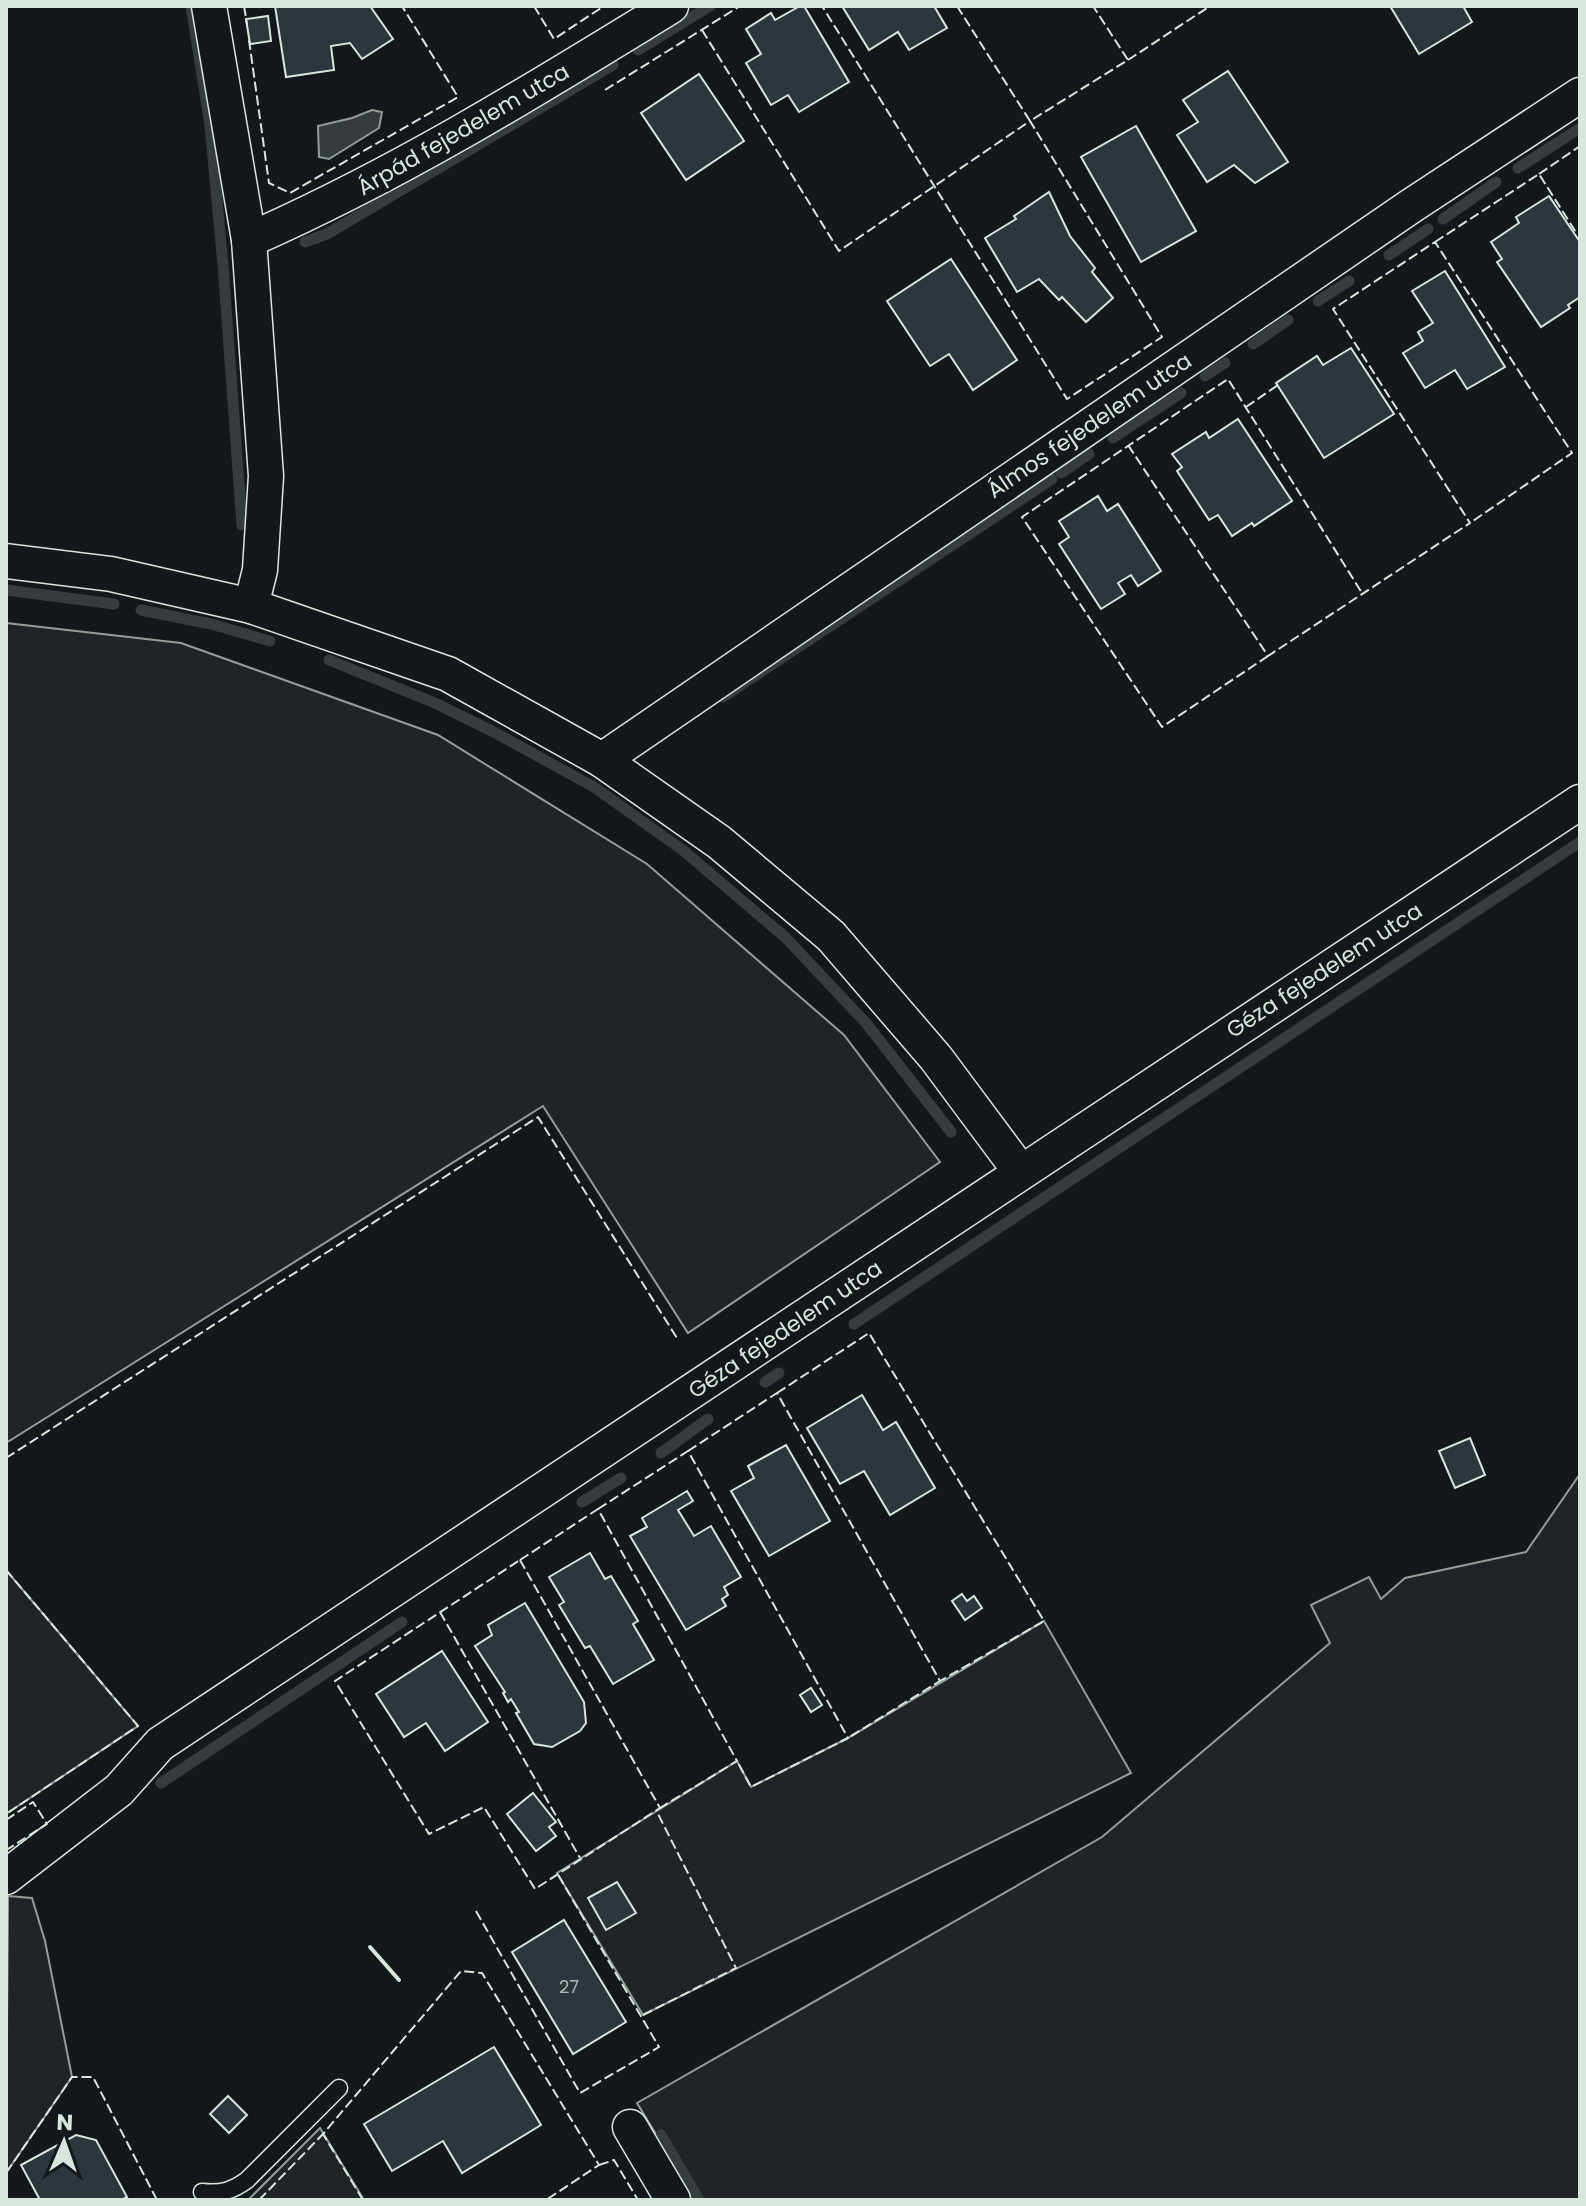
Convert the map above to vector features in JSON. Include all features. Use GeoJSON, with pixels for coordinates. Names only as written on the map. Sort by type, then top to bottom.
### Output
{"type":"FeatureCollection","features":[{"type":"Feature","properties":{"kind":"street"},"geometry":{"type":"LineString","coordinates":[[209,6],[249,240],[266,476],[260,570],[251,606]]}},
{"type":"Feature","properties":{"kind":"street","name":"Árpád fejedelem utca"},"geometry":{"type":"LineString","coordinates":[[249,240],[368,185],[496,114],[671,6]]}},
{"type":"Feature","properties":{"kind":"street","name":"Álmos fejedelem utca"},"geometry":{"type":"LineString","coordinates":[[602,760],[1411,206],[1580,95]]}},
{"type":"Feature","properties":{"kind":"street"},"geometry":{"type":"LineString","coordinates":[[6,561],[111,574],[251,606],[448,674],[602,760],[719,842],[831,936],[936,1058],[1020,1171]]}},
{"type":"Feature","properties":{"kind":"street","name":"Géza fejedelem utca"},"geometry":{"type":"LineString","coordinates":[[6,1877],[119,1790],[160,1744],[1580,802]]}},
{"type":"Feature","properties":{"kind":"street"},"geometry":{"type":"LineString","coordinates":[[630,2127],[673,2200]]}},
{"type":"Feature","properties":{"kind":"lane"},"geometry":{"type":"LineString","coordinates":[[202,2192],[217,2194],[233,2190],[247,2180],[339,2088]]}},
{"type":"Feature","properties":{"kind":"shaded area"},"geometry":{"type":"Polygon","coordinates":[[[372,110],[382,112],[379,128],[329,159],[319,157],[318,126],[372,110]]]}},
{"type":"Feature","properties":{"kind":"shaded area"},"geometry":{"type":"Polygon","coordinates":[[[6,623],[181,643],[438,735],[647,864],[844,1035],[940,1162],[688,1333],[543,1106],[6,1443],[6,623]]]}},
{"type":"Feature","properties":{"kind":"shaded area"},"geometry":{"type":"Polygon","coordinates":[[[1580,1474],[1580,2200],[696,2200],[637,2103],[1102,1837],[1330,1643],[1311,1605],[1369,1577],[1381,1599],[1405,1578],[1526,1552],[1580,1474]]]}},
{"type":"Feature","properties":{"kind":"shaded area"},"geometry":{"type":"Polygon","coordinates":[[[6,1570],[138,1726],[6,1814],[6,1570]]]}},
{"type":"Feature","properties":{"kind":"shaded area"},"geometry":{"type":"Polygon","coordinates":[[[1044,1621],[1131,1773],[643,2015],[557,1873],[737,1761],[751,1787],[848,1738],[1044,1621]]]}},
{"type":"Feature","properties":{"kind":"shaded area"},"geometry":{"type":"Polygon","coordinates":[[[8,1896],[32,1898],[45,1941],[72,2077],[6,2173],[8,1896]]]}},
{"type":"Feature","properties":{"kind":"shaded area"},"geometry":{"type":"Polygon","coordinates":[[[320,2128],[364,2200],[249,2200],[250,2198],[320,2128]]]}},
{"type":"Feature","properties":{"kind":"building"},"geometry":{"type":"Polygon","coordinates":[[[275,6],[370,6],[393,39],[362,59],[350,43],[331,46],[334,70],[286,77],[275,6]]]}},
{"type":"Feature","properties":{"kind":"building"},"geometry":{"type":"Polygon","coordinates":[[[804,6],[849,82],[799,112],[788,95],[771,105],[746,63],[761,54],[746,29],[771,13],[775,20],[804,6]]]}},
{"type":"Feature","properties":{"kind":"building"},"geometry":{"type":"Polygon","coordinates":[[[842,6],[934,6],[947,28],[909,50],[898,32],[869,50],[842,6]]]}},
{"type":"Feature","properties":{"kind":"building"},"geometry":{"type":"Polygon","coordinates":[[[1390,6],[1463,6],[1472,22],[1419,54],[1390,6]]]}},
{"type":"Feature","properties":{"kind":"building"},"geometry":{"type":"Polygon","coordinates":[[[268,16],[271,41],[250,44],[246,19],[268,16]]]}},
{"type":"Feature","properties":{"kind":"building"},"geometry":{"type":"Polygon","coordinates":[[[1228,71],[1288,162],[1255,183],[1234,165],[1207,182],[1177,135],[1198,122],[1183,100],[1228,71]]]}},
{"type":"Feature","properties":{"kind":"building"},"geometry":{"type":"Polygon","coordinates":[[[699,74],[744,141],[686,180],[641,113],[699,74]]]}},
{"type":"Feature","properties":{"kind":"building"},"geometry":{"type":"Polygon","coordinates":[[[1136,126],[1196,231],[1141,262],[1081,157],[1136,126]]]}},
{"type":"Feature","properties":{"kind":"building"},"geometry":{"type":"Polygon","coordinates":[[[1049,192],[1070,236],[1095,268],[1092,272],[1113,298],[1086,322],[1039,279],[1017,292],[985,238],[1016,219],[1014,216],[1049,192]]]}},
{"type":"Feature","properties":{"kind":"building"},"geometry":{"type":"Polygon","coordinates":[[[1549,196],[1580,242],[1580,297],[1568,305],[1570,308],[1541,327],[1497,262],[1502,259],[1491,242],[1519,223],[1516,217],[1549,196]]]}},
{"type":"Feature","properties":{"kind":"building"},"geometry":{"type":"Polygon","coordinates":[[[951,259],[1017,360],[973,390],[949,354],[930,366],[887,301],[951,259]]]}},
{"type":"Feature","properties":{"kind":"building"},"geometry":{"type":"Polygon","coordinates":[[[1445,271],[1505,367],[1467,389],[1455,370],[1425,388],[1403,353],[1423,341],[1418,332],[1433,323],[1412,291],[1445,271]]]}},
{"type":"Feature","properties":{"kind":"building"},"geometry":{"type":"Polygon","coordinates":[[[1351,348],[1394,414],[1324,458],[1276,383],[1317,356],[1323,365],[1351,348]]]}},
{"type":"Feature","properties":{"kind":"building"},"geometry":{"type":"Polygon","coordinates":[[[1238,419],[1292,501],[1254,526],[1252,523],[1232,536],[1218,515],[1209,520],[1177,471],[1182,467],[1172,454],[1206,432],[1209,438],[1238,419]]]}},
{"type":"Feature","properties":{"kind":"building"},"geometry":{"type":"Polygon","coordinates":[[[1098,496],[1107,511],[1118,504],[1161,571],[1138,586],[1131,575],[1118,583],[1125,594],[1101,609],[1059,544],[1069,537],[1059,521],[1098,496]]]}},
{"type":"Feature","properties":{"kind":"building"},"geometry":{"type":"Polygon","coordinates":[[[862,1395],[883,1430],[896,1422],[935,1488],[890,1515],[864,1471],[840,1484],[807,1428],[862,1395]]]}},
{"type":"Feature","properties":{"kind":"building"},"geometry":{"type":"Polygon","coordinates":[[[1470,1438],[1485,1475],[1455,1488],[1439,1451],[1470,1438]]]}},
{"type":"Feature","properties":{"kind":"building"},"geometry":{"type":"Polygon","coordinates":[[[786,1445],[830,1521],[769,1556],[731,1491],[754,1478],[748,1466],[786,1445]]]}},
{"type":"Feature","properties":{"kind":"building"},"geometry":{"type":"Polygon","coordinates":[[[687,1491],[693,1501],[678,1510],[694,1536],[711,1526],[741,1577],[724,1587],[728,1595],[722,1599],[726,1606],[686,1630],[630,1536],[647,1527],[642,1518],[687,1491]]]}},
{"type":"Feature","properties":{"kind":"building"},"geometry":{"type":"Polygon","coordinates":[[[590,1553],[605,1579],[611,1576],[638,1621],[633,1624],[654,1660],[613,1684],[590,1646],[585,1648],[559,1605],[564,1602],[549,1577],[590,1553]]]}},
{"type":"Feature","properties":{"kind":"building"},"geometry":{"type":"Polygon","coordinates":[[[962,1594],[967,1601],[974,1596],[982,1608],[965,1620],[952,1601],[962,1594]]]}},
{"type":"Feature","properties":{"kind":"building"},"geometry":{"type":"Polygon","coordinates":[[[525,1603],[584,1702],[586,1723],[580,1731],[552,1747],[534,1744],[516,1713],[519,1712],[511,1699],[508,1702],[505,1692],[475,1646],[492,1635],[488,1625],[525,1603]]]}},
{"type":"Feature","properties":{"kind":"building"},"geometry":{"type":"Polygon","coordinates":[[[442,1651],[488,1722],[445,1751],[426,1723],[404,1737],[376,1694],[442,1651]]]}},
{"type":"Feature","properties":{"kind":"building"},"geometry":{"type":"Polygon","coordinates":[[[811,1688],[822,1705],[811,1712],[800,1695],[811,1688]]]}},
{"type":"Feature","properties":{"kind":"building"},"geometry":{"type":"Polygon","coordinates":[[[533,1793],[556,1822],[549,1827],[556,1836],[536,1851],[507,1814],[533,1793]]]}},
{"type":"Feature","properties":{"kind":"building"},"geometry":{"type":"Polygon","coordinates":[[[617,1882],[636,1913],[606,1930],[588,1898],[617,1882]]]}},
{"type":"Feature","properties":{"kind":"building"},"geometry":{"type":"Polygon","coordinates":[[[564,1920],[626,2022],[573,2054],[512,1952],[564,1920]]]}},
{"type":"Feature","properties":{"kind":"building"},"geometry":{"type":"Polygon","coordinates":[[[494,2047],[541,2125],[462,2173],[443,2141],[392,2171],[364,2124],[494,2047]]]}},
{"type":"Feature","properties":{"kind":"building"},"geometry":{"type":"Polygon","coordinates":[[[228,2096],[247,2115],[229,2133],[210,2114],[228,2096]]]}},
{"type":"Feature","properties":{"kind":"building"},"geometry":{"type":"Polygon","coordinates":[[[76,2135],[96,2140],[127,2197],[121,2200],[40,2200],[21,2165],[76,2135]]]}},
{"type":"Feature","properties":{"kind":"waterway"},"geometry":{"type":"LineString","coordinates":[[191,6],[210,125],[242,525]]}},
{"type":"Feature","properties":{"kind":"waterway"},"geometry":{"type":"LineString","coordinates":[[638,50],[710,6]]}},
{"type":"Feature","properties":{"kind":"waterway"},"geometry":{"type":"LineString","coordinates":[[305,242],[327,234],[613,65]]}},
{"type":"Feature","properties":{"kind":"waterway"},"geometry":{"type":"LineString","coordinates":[[1518,168],[1580,128]]}},
{"type":"Feature","properties":{"kind":"waterway"},"geometry":{"type":"LineString","coordinates":[[1443,219],[1496,182]]}},
{"type":"Feature","properties":{"kind":"waterway"},"geometry":{"type":"LineString","coordinates":[[1389,255],[1428,229]]}},
{"type":"Feature","properties":{"kind":"waterway"},"geometry":{"type":"LineString","coordinates":[[1318,301],[1349,281]]}},
{"type":"Feature","properties":{"kind":"waterway"},"geometry":{"type":"LineString","coordinates":[[1253,344],[1288,320]]}},
{"type":"Feature","properties":{"kind":"waterway"},"geometry":{"type":"LineString","coordinates":[[1205,376],[1225,363]]}},
{"type":"Feature","properties":{"kind":"waterway"},"geometry":{"type":"LineString","coordinates":[[1113,438],[1181,393]]}},
{"type":"Feature","properties":{"kind":"waterway"},"geometry":{"type":"LineString","coordinates":[[1061,473],[1089,454]]}},
{"type":"Feature","properties":{"kind":"waterway"},"geometry":{"type":"LineString","coordinates":[[723,697],[1052,479]]}},
{"type":"Feature","properties":{"kind":"waterway"},"geometry":{"type":"LineString","coordinates":[[6,590],[114,604]]}},
{"type":"Feature","properties":{"kind":"waterway"},"geometry":{"type":"LineString","coordinates":[[141,610],[211,624],[270,641]]}},
{"type":"Feature","properties":{"kind":"waterway"},"geometry":{"type":"LineString","coordinates":[[329,660],[435,703],[492,731],[594,787],[684,851],[786,938],[866,1023],[951,1132]]}},
{"type":"Feature","properties":{"kind":"waterway"},"geometry":{"type":"LineString","coordinates":[[854,1324],[1580,842]]}},
{"type":"Feature","properties":{"kind":"waterway"},"geometry":{"type":"LineString","coordinates":[[765,1382],[779,1373]]}},
{"type":"Feature","properties":{"kind":"waterway"},"geometry":{"type":"LineString","coordinates":[[661,1453],[708,1419]]}},
{"type":"Feature","properties":{"kind":"waterway"},"geometry":{"type":"LineString","coordinates":[[582,1502],[621,1478]]}},
{"type":"Feature","properties":{"kind":"waterway"},"geometry":{"type":"LineString","coordinates":[[161,1783],[402,1622]]}},
{"type":"Feature","properties":{"kind":"waterway"},"geometry":{"type":"LineString","coordinates":[[661,2135],[699,2200]]}},
{"type":"Feature","properties":{"kind":"fence"},"geometry":{"type":"LineString","coordinates":[[244,6],[247,24]]}},
{"type":"Feature","properties":{"kind":"fence"},"geometry":{"type":"LineString","coordinates":[[249,40],[269,183],[290,193],[458,97],[402,6]]}},
{"type":"Feature","properties":{"kind":"fence"},"geometry":{"type":"LineString","coordinates":[[534,6],[554,39],[604,6]]}},
{"type":"Feature","properties":{"kind":"fence"},"geometry":{"type":"LineString","coordinates":[[605,90],[740,6]]}},
{"type":"Feature","properties":{"kind":"fence"},"geometry":{"type":"LineString","coordinates":[[702,30],[839,251],[1030,121],[1162,337],[1067,399],[822,6]]}},
{"type":"Feature","properties":{"kind":"fence"},"geometry":{"type":"LineString","coordinates":[[957,6],[1030,121],[1128,60],[1093,6]]}},
{"type":"Feature","properties":{"kind":"fence"},"geometry":{"type":"LineString","coordinates":[[1128,60],[1210,6]]}},
{"type":"Feature","properties":{"kind":"fence"},"geometry":{"type":"LineString","coordinates":[[1539,174],[1580,146]]}},
{"type":"Feature","properties":{"kind":"fence"},"geometry":{"type":"LineString","coordinates":[[1435,242],[1539,174],[1577,234]]}},
{"type":"Feature","properties":{"kind":"fence"},"geometry":{"type":"LineString","coordinates":[[1128,445],[1268,656],[1470,523],[1333,309],[1435,242],[1572,453],[1470,523]]}},
{"type":"Feature","properties":{"kind":"fence"},"geometry":{"type":"LineString","coordinates":[[1268,656],[1162,727],[1022,517],[1228,379],[1362,593]]}},
{"type":"Feature","properties":{"kind":"fence"},"geometry":{"type":"LineString","coordinates":[[1246,407],[1278,385]]}},
{"type":"Feature","properties":{"kind":"fence"},"geometry":{"type":"LineString","coordinates":[[6,1458],[538,1117],[677,1338]]}},
{"type":"Feature","properties":{"kind":"fence"},"geometry":{"type":"LineString","coordinates":[[777,1393],[869,1333],[1044,1621],[940,1681]]}},
{"type":"Feature","properties":{"kind":"fence"},"geometry":{"type":"LineString","coordinates":[[688,1451],[777,1393],[940,1681],[848,1738]]}},
{"type":"Feature","properties":{"kind":"fence"},"geometry":{"type":"LineString","coordinates":[[598,1509],[688,1451],[848,1738],[751,1787],[737,1761]]}},
{"type":"Feature","properties":{"kind":"fence"},"geometry":{"type":"LineString","coordinates":[[520,1560],[598,1509],[737,1761],[660,1808]]}},
{"type":"Feature","properties":{"kind":"fence"},"geometry":{"type":"LineString","coordinates":[[520,1560],[660,1808],[535,1889],[484,1807],[429,1834],[335,1681],[520,1560]]}},
{"type":"Feature","properties":{"kind":"fence"},"geometry":{"type":"LineString","coordinates":[[6,1570],[138,1726],[6,1814]]}},
{"type":"Feature","properties":{"kind":"fence"},"geometry":{"type":"LineString","coordinates":[[440,1612],[580,1858]]}},
{"type":"Feature","properties":{"kind":"fence"},"geometry":{"type":"LineString","coordinates":[[6,1820],[33,1802],[47,1824],[8,1849],[6,1846]]}},
{"type":"Feature","properties":{"kind":"fence"},"geometry":{"type":"LineString","coordinates":[[643,2015],[736,1968],[656,1810]]}},
{"type":"Feature","properties":{"kind":"fence"},"geometry":{"type":"LineString","coordinates":[[476,1911],[580,2093],[659,2047],[557,1873]]}},
{"type":"Feature","properties":{"kind":"fence"},"geometry":{"type":"LineString","coordinates":[[363,2200],[323,2134],[461,1971],[482,1973],[599,2165],[546,2200]]}},
{"type":"Feature","properties":{"kind":"fence"},"geometry":{"type":"LineString","coordinates":[[6,2173],[72,2077],[93,2077],[157,2200]]}},
{"type":"Feature","properties":{"kind":"fence"},"geometry":{"type":"LineString","coordinates":[[259,2200],[323,2134]]}},
{"type":"Feature","properties":{"kind":"fence"},"geometry":{"type":"LineString","coordinates":[[599,2165],[614,2160],[638,2200]]}},
{"type":"Feature","properties":{"kind":"wall"},"geometry":{"type":"LineString","coordinates":[[370,1947],[399,1980]]}}]}
